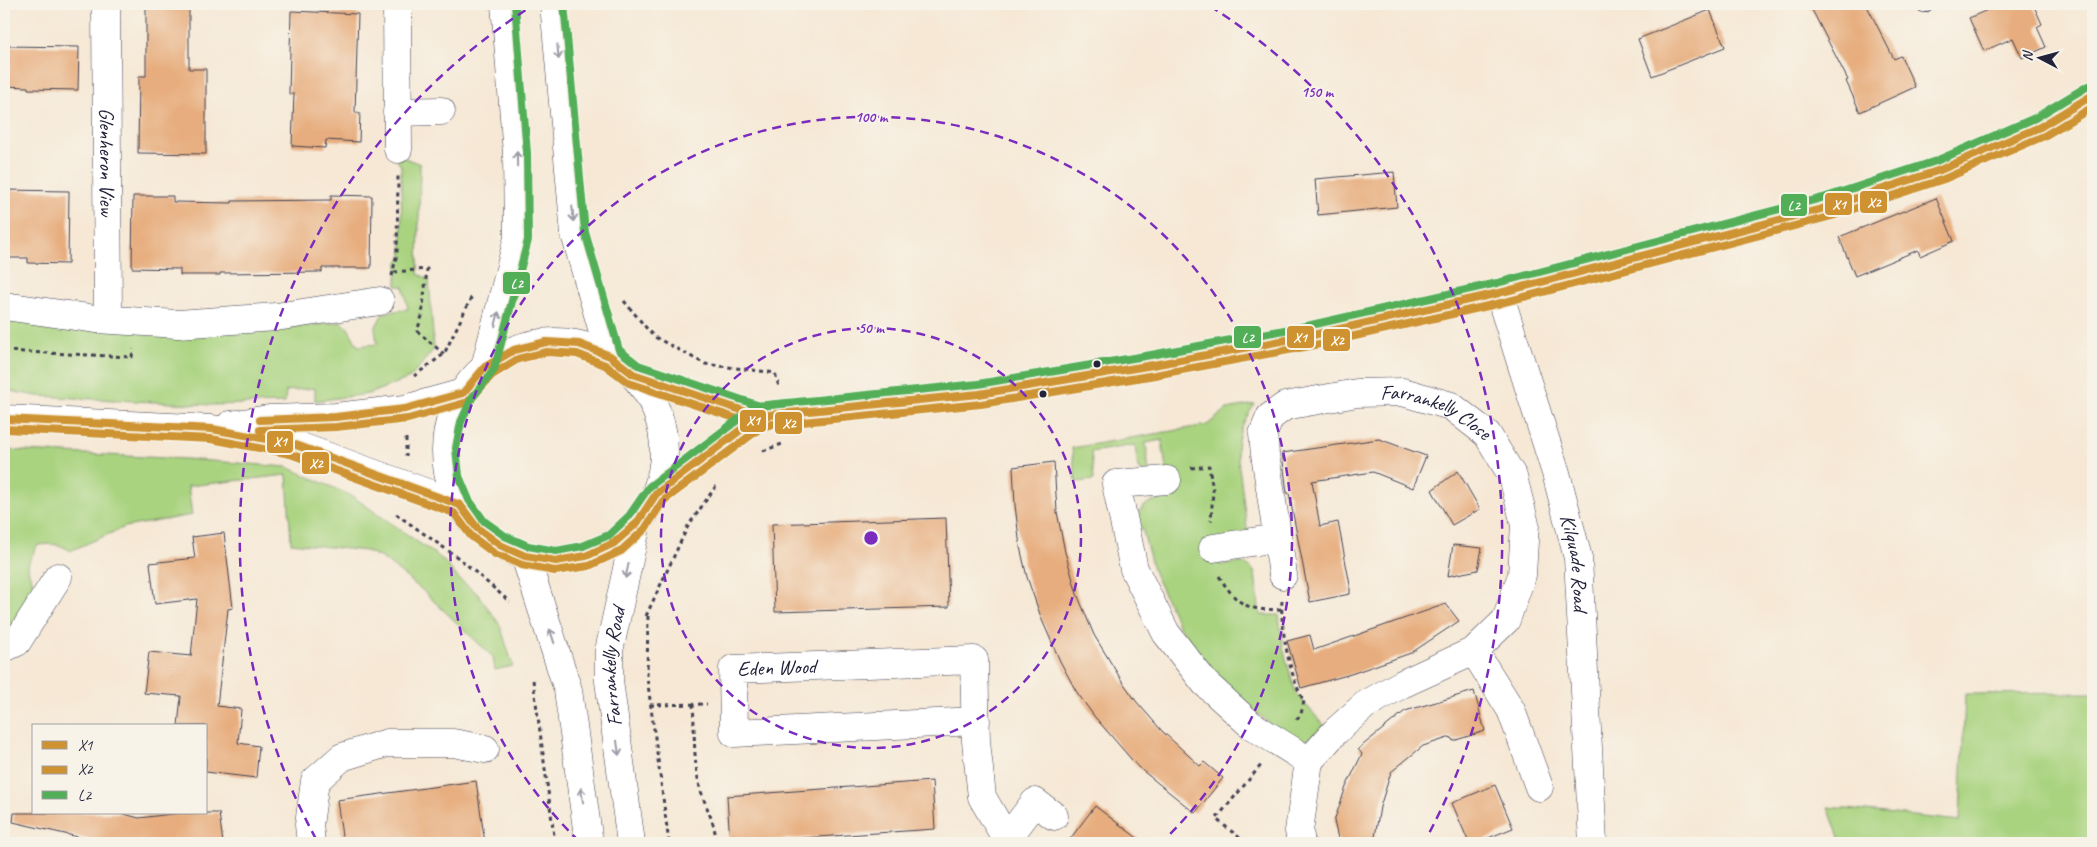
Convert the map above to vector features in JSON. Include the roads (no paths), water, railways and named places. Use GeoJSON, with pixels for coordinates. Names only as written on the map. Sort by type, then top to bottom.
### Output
{"type":"FeatureCollection","features":[{"type":"Feature","properties":{"kind":"main road","name":"Glenheron View"},"geometry":{"type":"LineString","coordinates":[[106,4],[108,318]]}},
{"type":"Feature","properties":{"kind":"main road"},"geometry":{"type":"LineString","coordinates":[[397,4],[398,149]]}},
{"type":"Feature","properties":{"kind":"main road"},"geometry":{"type":"LineString","coordinates":[[486,367],[518,238],[517,154],[505,4]]}},
{"type":"Feature","properties":{"kind":"main road"},"geometry":{"type":"LineString","coordinates":[[554,4],[575,234],[610,356]]}},
{"type":"Feature","properties":{"kind":"main road"},"geometry":{"type":"LineString","coordinates":[[633,374],[759,416],[979,394],[1153,365],[1313,335],[1499,293],[1829,207],[1940,170],[2040,127],[2093,95]]}},
{"type":"Feature","properties":{"kind":"main road"},"geometry":{"type":"LineString","coordinates":[[398,112],[441,111]]}},
{"type":"Feature","properties":{"kind":"main road","name":"Kilquade Road"},"geometry":{"type":"LineString","coordinates":[[1499,293],[1556,473],[1578,558],[1593,843]]}},
{"type":"Feature","properties":{"kind":"main road"},"geometry":{"type":"LineString","coordinates":[[4,306],[96,319],[108,318],[178,324],[276,317],[380,301]]}},
{"type":"Feature","properties":{"kind":"main road"},"geometry":{"type":"LineString","coordinates":[[656,494],[664,460],[661,426],[651,398],[633,374],[610,356],[579,344],[546,342],[514,350],[486,367],[463,392],[451,419],[446,448],[449,478],[460,505],[477,528],[500,545],[525,556],[556,561],[586,556],[614,543],[637,523],[656,494],[759,416]]}},
{"type":"Feature","properties":{"kind":"main road"},"geometry":{"type":"LineString","coordinates":[[212,429],[269,419],[336,417],[405,409],[463,392]]}},
{"type":"Feature","properties":{"kind":"main road","name":"Farrankelly Close"},"geometry":{"type":"LineString","coordinates":[[1283,575],[1263,434],[1270,417],[1285,406],[1357,393],[1403,392],[1451,406],[1487,434],[1512,476],[1526,524],[1522,575],[1506,620],[1474,650],[1402,684],[1365,705],[1335,732],[1308,761]]}},
{"type":"Feature","properties":{"kind":"main road"},"geometry":{"type":"LineString","coordinates":[[4,419],[212,429],[293,444],[460,505]]}},
{"type":"Feature","properties":{"kind":"main road"},"geometry":{"type":"LineString","coordinates":[[1167,480],[1116,484],[1134,569],[1162,625],[1205,683],[1251,725],[1308,761],[1299,831],[1301,843]]}},
{"type":"Feature","properties":{"kind":"main road","name":"Farrankelly Road"},"geometry":{"type":"LineString","coordinates":[[631,843],[609,681],[609,651],[637,523]]}},
{"type":"Feature","properties":{"kind":"main road"},"geometry":{"type":"LineString","coordinates":[[1213,548],[1277,538]]}},
{"type":"Feature","properties":{"kind":"main road","name":"Farrankelly Road"},"geometry":{"type":"LineString","coordinates":[[525,556],[560,660],[568,690],[589,843]]}},
{"type":"Feature","properties":{"kind":"main road"},"geometry":{"type":"LineString","coordinates":[[4,648],[18,642],[58,577]]}},
{"type":"Feature","properties":{"kind":"main road"},"geometry":{"type":"LineString","coordinates":[[1474,650],[1511,710],[1539,786]]}},
{"type":"Feature","properties":{"kind":"main road","name":"Eden Wood"},"geometry":{"type":"LineString","coordinates":[[976,721],[734,733],[733,670],[974,660],[976,721],[982,797],[1005,842],[1035,802],[1054,816]]}},
{"type":"Feature","properties":{"kind":"main road"},"geometry":{"type":"LineString","coordinates":[[312,843],[309,825],[315,781],[342,757],[387,743],[452,742],[485,749]]}}]}
